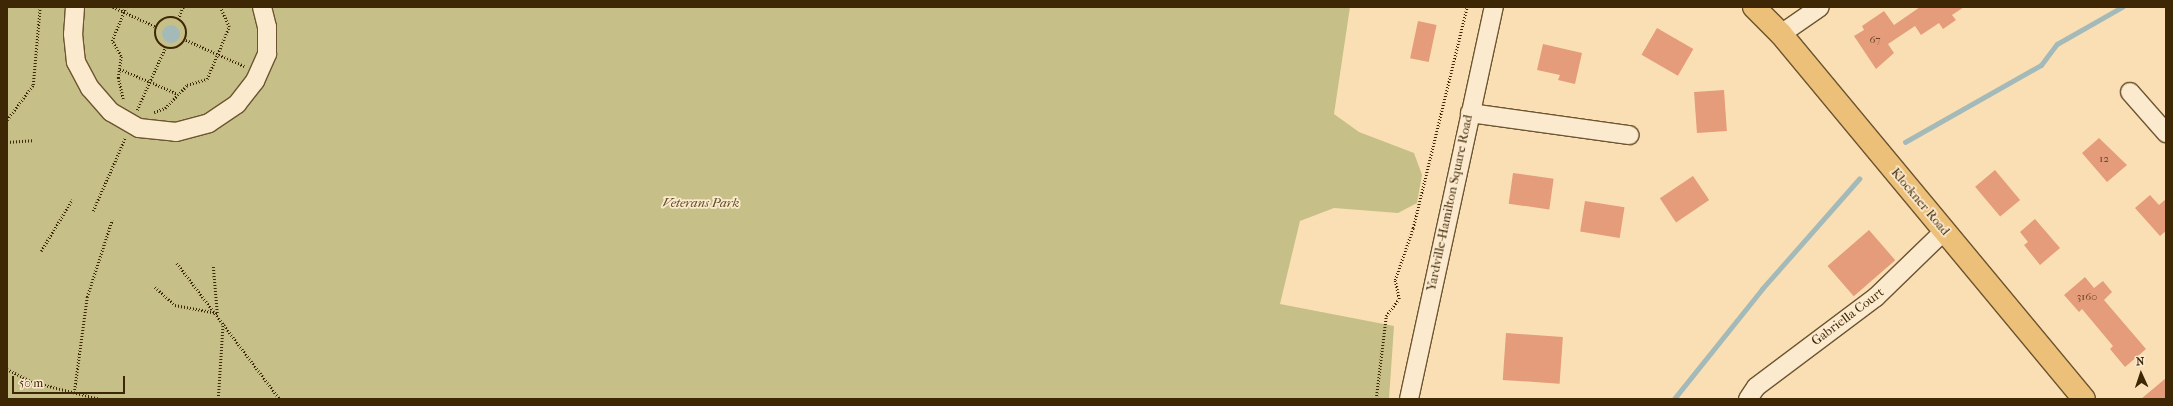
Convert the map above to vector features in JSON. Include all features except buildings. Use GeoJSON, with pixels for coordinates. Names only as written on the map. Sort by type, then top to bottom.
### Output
{"type":"FeatureCollection","features":[{"type":"Feature","properties":{"kind":"main road","name":"Klockner Road"},"geometry":{"type":"LineString","coordinates":[[1754,7],[1781,34],[2084,399]]}},
{"type":"Feature","properties":{"kind":"street"},"geometry":{"type":"LineString","coordinates":[[75,7],[72,34],[76,62],[90,88],[111,112],[135,113],[139,128],[176,132],[209,123],[237,104],[259,73],[267,54],[267,27],[262,7]]}},
{"type":"Feature","properties":{"kind":"street","name":"Yardville-Hamilton Square Road"},"geometry":{"type":"LineString","coordinates":[[1409,399],[1494,7]]}},
{"type":"Feature","properties":{"kind":"street"},"geometry":{"type":"LineString","coordinates":[[1781,34],[1820,7]]}},
{"type":"Feature","properties":{"kind":"street"},"geometry":{"type":"LineString","coordinates":[[2130,92],[2166,133]]}},
{"type":"Feature","properties":{"kind":"street"},"geometry":{"type":"LineString","coordinates":[[1470,113],[1629,135]]}},
{"type":"Feature","properties":{"kind":"street","name":"Gabriella Court"},"geometry":{"type":"LineString","coordinates":[[1748,399],[1756,387],[1876,297],[1944,231]]}},
{"type":"Feature","properties":{"kind":"path"},"geometry":{"type":"LineString","coordinates":[[7,120],[33,85],[40,7]]}},
{"type":"Feature","properties":{"kind":"path"},"geometry":{"type":"LineString","coordinates":[[113,7],[157,27]]}},
{"type":"Feature","properties":{"kind":"path"},"geometry":{"type":"LineString","coordinates":[[125,101],[118,88],[121,56],[112,41],[126,7]]}},
{"type":"Feature","properties":{"kind":"path"},"geometry":{"type":"LineString","coordinates":[[178,19],[183,7]]}},
{"type":"Feature","properties":{"kind":"path"},"geometry":{"type":"LineString","coordinates":[[151,112],[165,108],[188,84],[207,80],[229,27],[220,7]]}},
{"type":"Feature","properties":{"kind":"path"},"geometry":{"type":"LineString","coordinates":[[1376,399],[1386,316],[1399,299],[1394,280],[1413,228],[1467,7]]}},
{"type":"Feature","properties":{"kind":"path"},"geometry":{"type":"LineString","coordinates":[[166,18],[178,19],[186,28],[186,40],[177,48],[165,48],[156,39],[157,27],[166,18]]}},
{"type":"Feature","properties":{"kind":"path"},"geometry":{"type":"LineString","coordinates":[[186,40],[259,73]]}},
{"type":"Feature","properties":{"kind":"path"},"geometry":{"type":"LineString","coordinates":[[93,211],[165,48]]}},
{"type":"Feature","properties":{"kind":"path"},"geometry":{"type":"LineString","coordinates":[[120,69],[178,94]]}},
{"type":"Feature","properties":{"kind":"path"},"geometry":{"type":"LineString","coordinates":[[7,142],[32,140]]}},
{"type":"Feature","properties":{"kind":"path"},"geometry":{"type":"LineString","coordinates":[[41,251],[72,200]]}},
{"type":"Feature","properties":{"kind":"path"},"geometry":{"type":"LineString","coordinates":[[74,393],[83,317],[112,220]]}},
{"type":"Feature","properties":{"kind":"path"},"geometry":{"type":"LineString","coordinates":[[177,263],[217,313],[280,399]]}},
{"type":"Feature","properties":{"kind":"path"},"geometry":{"type":"LineString","coordinates":[[213,265],[217,313]]}},
{"type":"Feature","properties":{"kind":"path"},"geometry":{"type":"LineString","coordinates":[[155,287],[175,305],[217,313]]}},
{"type":"Feature","properties":{"kind":"path"},"geometry":{"type":"LineString","coordinates":[[218,399],[223,322]]}},
{"type":"Feature","properties":{"kind":"path"},"geometry":{"type":"LineString","coordinates":[[7,369],[33,382],[100,399]]}},
{"type":"Feature","properties":{"kind":"green space","name":"Veterans Park"},"geometry":{"type":"Polygon","coordinates":[[[7,7],[1350,7],[1334,114],[1359,132],[1414,153],[1422,175],[1417,203],[1398,213],[1334,208],[1300,221],[1280,304],[1394,326],[1389,399],[7,399],[7,7]]]}},
{"type":"Feature","properties":{"kind":"shaded area"},"geometry":{"type":"Polygon","coordinates":[[[167,25],[175,25],[180,30],[178,41],[175,43],[167,43],[162,38],[162,30],[167,25]]]}},
{"type":"Feature","properties":{"kind":"waterway"},"geometry":{"type":"LineString","coordinates":[[1905,142],[2041,65],[2057,44],[2122,7]]}},
{"type":"Feature","properties":{"kind":"waterway"},"geometry":{"type":"LineString","coordinates":[[1674,399],[1762,289],[1859,179]]}}]}
